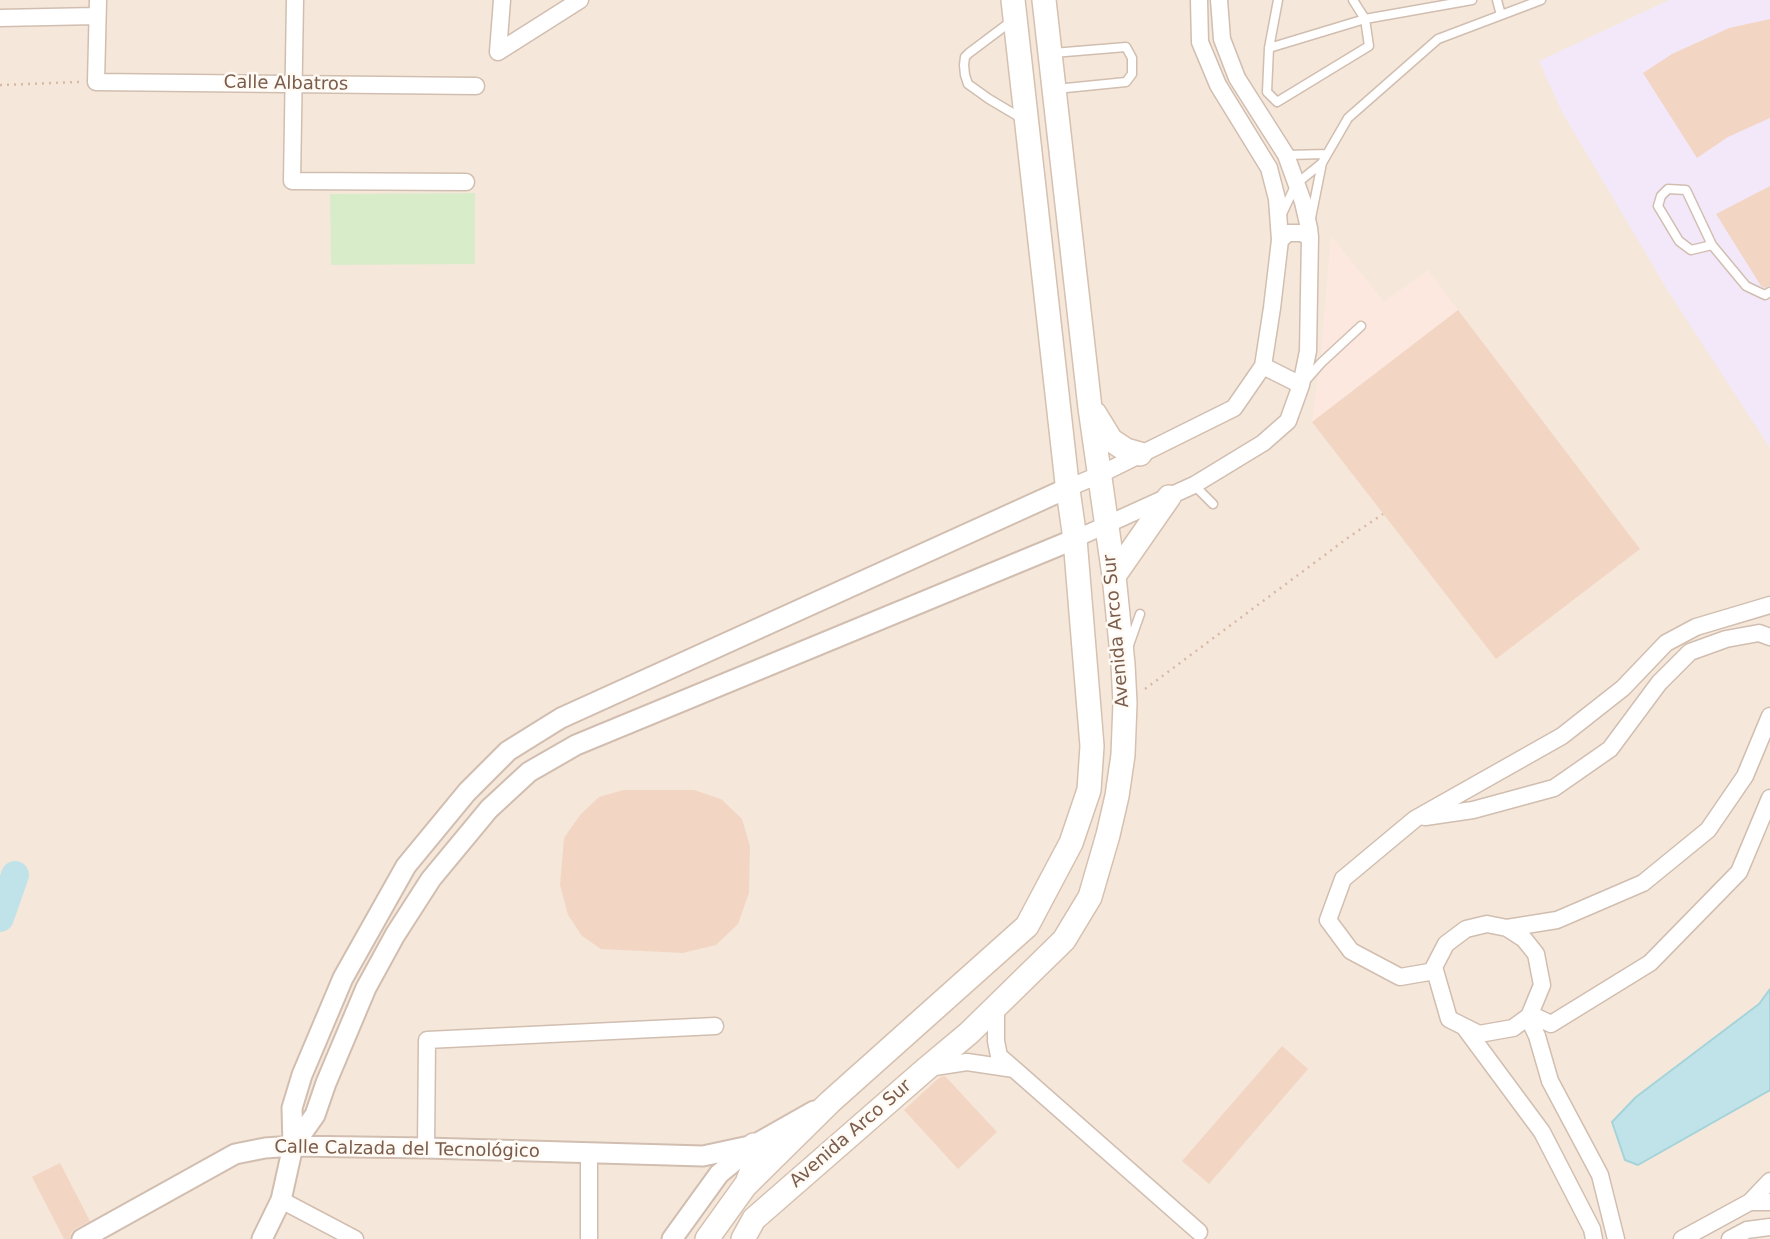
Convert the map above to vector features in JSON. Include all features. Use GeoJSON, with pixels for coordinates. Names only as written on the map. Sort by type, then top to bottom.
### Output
{"type":"FeatureCollection","features":[{"type":"Feature","properties":{"kind":"main road","name":"Avenida Arco Sur"},"geometry":{"type":"LineString","coordinates":[[743,1239],[754,1219],[969,1033],[1064,940],[1090,897],[1108,835],[1117,796],[1122,755],[1125,703],[1123,664],[1114,576],[1090,408],[1044,0]]}},
{"type":"Feature","properties":{"kind":"main road","name":"Avenida Arco Sur"},"geometry":{"type":"LineString","coordinates":[[708,1239],[745,1186],[830,1102],[1027,926],[1071,843],[1089,790],[1092,746],[1075,539],[1014,9]]}},
{"type":"Feature","properties":{"kind":"main road"},"geometry":{"type":"LineString","coordinates":[[1090,408],[1111,440],[1126,450],[1140,454]]}},
{"type":"Feature","properties":{"kind":"main road"},"geometry":{"type":"LineString","coordinates":[[1114,576],[1169,497]]}},
{"type":"Feature","properties":{"kind":"main road"},"geometry":{"type":"LineString","coordinates":[[745,1186],[756,1161],[754,1145]]}},
{"type":"Feature","properties":{"kind":"street"},"geometry":{"type":"LineString","coordinates":[[295,0],[292,181],[466,182]]}},
{"type":"Feature","properties":{"kind":"street"},"geometry":{"type":"LineString","coordinates":[[502,0],[498,52],[580,0]]}},
{"type":"Feature","properties":{"kind":"street"},"geometry":{"type":"LineString","coordinates":[[262,1239],[281,1200],[293,1146],[292,1108],[302,1075],[343,978],[406,866],[467,792],[509,751],[561,718],[1100,475],[1234,408],[1263,366],[1280,240],[1277,198],[1269,168],[1218,85],[1200,42],[1199,0]]}},
{"type":"Feature","properties":{"kind":"street"},"geometry":{"type":"LineString","coordinates":[[293,1146],[315,1115],[366,988],[395,935],[431,879],[489,809],[529,772],[576,745],[1075,539],[1169,497],[1263,443],[1288,421],[1301,385],[1308,351],[1309,233],[1286,155],[1237,78],[1222,38],[1219,0]]}},
{"type":"Feature","properties":{"kind":"street"},"geometry":{"type":"LineString","coordinates":[[0,18],[97,8],[96,82]]}},
{"type":"Feature","properties":{"kind":"street","name":"Calle Albatros"},"geometry":{"type":"LineString","coordinates":[[96,82],[476,86]]}},
{"type":"Feature","properties":{"kind":"street"},"geometry":{"type":"LineString","coordinates":[[1280,240],[1288,233],[1309,233]]}},
{"type":"Feature","properties":{"kind":"street"},"geometry":{"type":"LineString","coordinates":[[1263,366],[1301,385]]}},
{"type":"Feature","properties":{"kind":"street"},"geometry":{"type":"LineString","coordinates":[[1435,971],[1400,977],[1351,951],[1328,920],[1343,879],[1415,819],[1562,736],[1623,688],[1666,643],[1696,626],[1770,605]]}},
{"type":"Feature","properties":{"kind":"street"},"geometry":{"type":"LineString","coordinates":[[1415,819],[1473,810],[1554,788],[1611,749],[1659,683],[1689,652],[1726,639],[1759,632],[1770,637]]}},
{"type":"Feature","properties":{"kind":"street"},"geometry":{"type":"LineString","coordinates":[[1507,928],[1524,939],[1536,954],[1542,985],[1529,1016],[1513,1028],[1479,1034],[1449,1019],[1434,967],[1446,944],[1466,929],[1487,924],[1507,928],[1557,920],[1643,883],[1708,830],[1745,776],[1770,716]]}},
{"type":"Feature","properties":{"kind":"street"},"geometry":{"type":"LineString","coordinates":[[1529,1016],[1551,1024],[1650,963],[1739,872],[1770,798]]}},
{"type":"Feature","properties":{"kind":"street"},"geometry":{"type":"LineString","coordinates":[[996,1006],[999,1056],[1199,1232]]}},
{"type":"Feature","properties":{"kind":"street"},"geometry":{"type":"LineString","coordinates":[[1529,1016],[1550,1081],[1600,1175],[1614,1238]]}},
{"type":"Feature","properties":{"kind":"street"},"geometry":{"type":"LineString","coordinates":[[426,1149],[427,1040],[715,1026]]}},
{"type":"Feature","properties":{"kind":"street"},"geometry":{"type":"LineString","coordinates":[[1464,1026],[1542,1132],[1592,1229],[1594,1239]]}},
{"type":"Feature","properties":{"kind":"street"},"geometry":{"type":"LineString","coordinates":[[926,1069],[967,1062],[1014,1069]]}},
{"type":"Feature","properties":{"kind":"street"},"geometry":{"type":"LineString","coordinates":[[672,1239],[719,1174],[754,1145],[830,1102]]}},
{"type":"Feature","properties":{"kind":"street","name":"Calle Calzada del Tecnológico"},"geometry":{"type":"LineString","coordinates":[[82,1239],[235,1154],[265,1148],[293,1146],[703,1156],[754,1145]]}},
{"type":"Feature","properties":{"kind":"street"},"geometry":{"type":"LineString","coordinates":[[589,1154],[589,1239]]}},
{"type":"Feature","properties":{"kind":"street"},"geometry":{"type":"LineString","coordinates":[[1682,1239],[1750,1202],[1770,1181]]}},
{"type":"Feature","properties":{"kind":"street"},"geometry":{"type":"LineString","coordinates":[[281,1200],[355,1239]]}},
{"type":"Feature","properties":{"kind":"street"},"geometry":{"type":"LineString","coordinates":[[1750,1202],[1770,1202]]}},
{"type":"Feature","properties":{"kind":"street"},"geometry":{"type":"LineString","coordinates":[[1730,1239],[1747,1230],[1770,1227]]}},
{"type":"Feature","properties":{"kind":"lane"},"geometry":{"type":"LineString","coordinates":[[1278,0],[1269,48],[1267,92],[1277,102],[1369,46],[1366,19],[1353,0]]}},
{"type":"Feature","properties":{"kind":"lane"},"geometry":{"type":"LineString","coordinates":[[1269,48],[1366,19],[1472,0]]}},
{"type":"Feature","properties":{"kind":"lane"},"geometry":{"type":"LineString","coordinates":[[1497,0],[1500,15]]}},
{"type":"Feature","properties":{"kind":"lane"},"geometry":{"type":"LineString","coordinates":[[1309,233],[1322,163],[1349,118],[1438,39],[1541,0]]}},
{"type":"Feature","properties":{"kind":"lane"},"geometry":{"type":"LineString","coordinates":[[1014,9],[965,57],[965,75],[968,84],[989,100],[1027,121]]}},
{"type":"Feature","properties":{"kind":"lane"},"geometry":{"type":"LineString","coordinates":[[1050,54],[1126,47],[1132,58],[1132,74],[1126,82],[1054,89]]}},
{"type":"Feature","properties":{"kind":"lane"},"geometry":{"type":"LineString","coordinates":[[1286,155],[1327,153]]}},
{"type":"Feature","properties":{"kind":"lane"},"geometry":{"type":"LineString","coordinates":[[1262,156],[1296,184]]}},
{"type":"Feature","properties":{"kind":"lane"},"geometry":{"type":"LineString","coordinates":[[1278,222],[1296,184],[1322,163]]}},
{"type":"Feature","properties":{"kind":"lane"},"geometry":{"type":"LineString","coordinates":[[1712,245],[1691,250],[1679,241],[1658,206],[1661,196],[1668,189],[1686,190],[1712,245],[1746,286],[1765,295],[1770,292]]}},
{"type":"Feature","properties":{"kind":"lane"},"geometry":{"type":"LineString","coordinates":[[1301,385],[1361,326]]}},
{"type":"Feature","properties":{"kind":"lane"},"geometry":{"type":"LineString","coordinates":[[1194,485],[1213,504]]}},
{"type":"Feature","properties":{"kind":"lane"},"geometry":{"type":"LineString","coordinates":[[1123,664],[1140,614]]}},
{"type":"Feature","properties":{"kind":"path"},"geometry":{"type":"LineString","coordinates":[[0,85],[96,82]]}},
{"type":"Feature","properties":{"kind":"path"},"geometry":{"type":"LineString","coordinates":[[1125,703],[1383,514]]}},
{"type":"Feature","properties":{"kind":"shaded area"},"geometry":{"type":"Polygon","coordinates":[[[0,0],[1770,0],[1770,1239],[0,1239],[0,0]]]}},
{"type":"Feature","properties":{"kind":"shaded area"},"geometry":{"type":"Polygon","coordinates":[[[1669,0],[1770,0],[1770,448],[1668,291],[1562,112],[1539,61],[1669,0]]]}},
{"type":"Feature","properties":{"kind":"shaded area"},"geometry":{"type":"Polygon","coordinates":[[[1331,236],[1384,302],[1428,270],[1458,310],[1312,422],[1321,355],[1331,236]]]}},
{"type":"Feature","properties":{"kind":"green space"},"geometry":{"type":"Polygon","coordinates":[[[475,193],[475,264],[331,265],[330,194],[475,193]]]}},
{"type":"Feature","properties":{"kind":"water"},"geometry":{"type":"Polygon","coordinates":[[[1770,989],[1770,1090],[1638,1165],[1625,1160],[1612,1122],[1636,1097],[1759,1004],[1770,989]]]}},
{"type":"Feature","properties":{"kind":"building"},"geometry":{"type":"Polygon","coordinates":[[[1770,19],[1770,118],[1728,137],[1697,158],[1643,73],[1672,54],[1729,28],[1770,19]]]}},
{"type":"Feature","properties":{"kind":"building"},"geometry":{"type":"Polygon","coordinates":[[[1770,186],[1770,286],[1765,288],[1761,286],[1716,214],[1770,186]]]}},
{"type":"Feature","properties":{"kind":"building"},"geometry":{"type":"Polygon","coordinates":[[[1458,310],[1640,549],[1496,659],[1312,422],[1458,310]]]}},
{"type":"Feature","properties":{"kind":"building"},"geometry":{"type":"Polygon","coordinates":[[[623,790],[694,790],[721,799],[742,819],[750,846],[749,893],[738,924],[716,945],[683,953],[601,949],[582,936],[568,915],[560,885],[564,838],[580,815],[599,797],[623,790]]]}},
{"type":"Feature","properties":{"kind":"building"},"geometry":{"type":"Polygon","coordinates":[[[1282,1046],[1308,1069],[1209,1184],[1182,1161],[1282,1046]]]}},
{"type":"Feature","properties":{"kind":"building"},"geometry":{"type":"Polygon","coordinates":[[[945,1076],[997,1132],[958,1169],[904,1110],[940,1077],[945,1076]]]}},
{"type":"Feature","properties":{"kind":"building"},"geometry":{"type":"Polygon","coordinates":[[[60,1163],[90,1221],[75,1229],[70,1239],[64,1239],[32,1177],[60,1163]]]}},
{"type":"Feature","properties":{"kind":"waterway"},"geometry":{"type":"LineString","coordinates":[[0,918],[15,875]]}}]}
